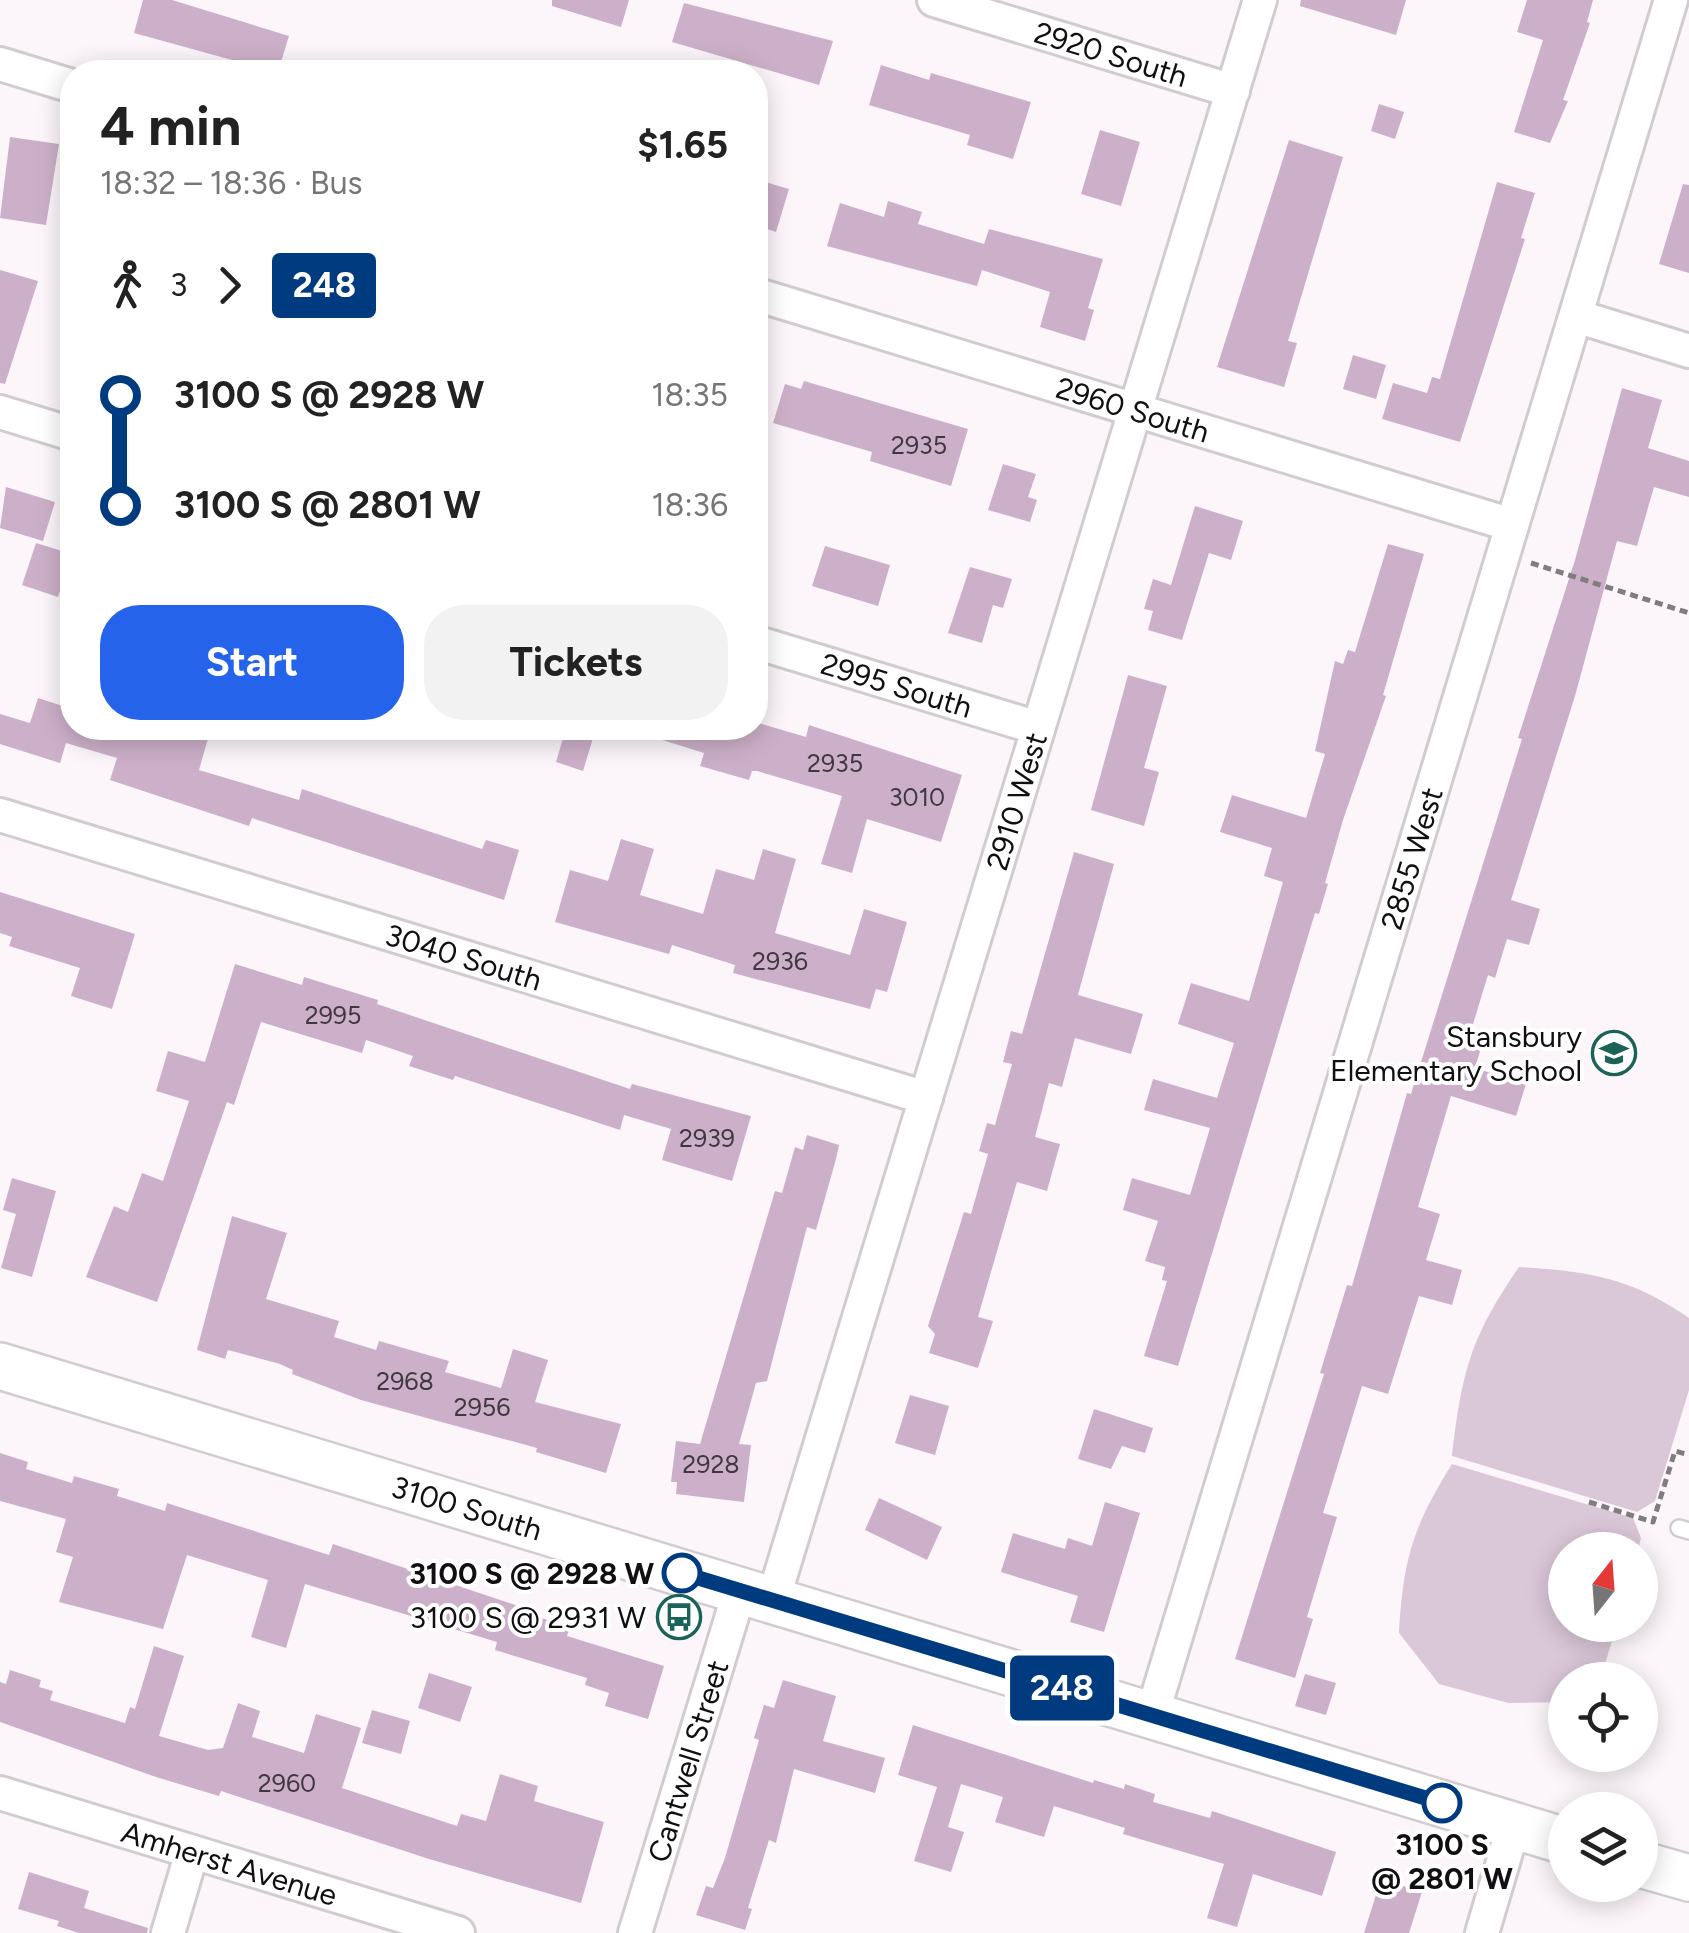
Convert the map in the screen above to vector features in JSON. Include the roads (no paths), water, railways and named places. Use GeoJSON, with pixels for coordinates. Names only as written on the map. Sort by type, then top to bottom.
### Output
{"type":"FeatureCollection","features":[{"type":"Feature","properties":{"kind":"main road","name":"3100 South"},"geometry":{"type":"LineString","coordinates":[[0,1366],[1548,1836]]}},
{"type":"Feature","properties":{"kind":"main road"},"geometry":{"type":"LineString","coordinates":[[1658,1869],[1689,1878]]}},
{"type":"Feature","properties":{"kind":"street","name":"2920 South"},"geometry":{"type":"LineString","coordinates":[[934,0],[1233,91]]}},
{"type":"Feature","properties":{"kind":"street","name":"2910 West"},"geometry":{"type":"LineString","coordinates":[[757,1595],[926,1098],[1260,0]]}},
{"type":"Feature","properties":{"kind":"street","name":"2855 West"},"geometry":{"type":"LineString","coordinates":[[1152,1715],[1672,0]]}},
{"type":"Feature","properties":{"kind":"street"},"geometry":{"type":"LineString","coordinates":[[0,64],[60,82]]}},
{"type":"Feature","properties":{"kind":"street","name":"2960 South"},"geometry":{"type":"LineString","coordinates":[[768,298],[1512,525]]}},
{"type":"Feature","properties":{"kind":"street"},"geometry":{"type":"LineString","coordinates":[[1576,316],[1689,351]]}},
{"type":"Feature","properties":{"kind":"street"},"geometry":{"type":"LineString","coordinates":[[0,412],[60,430]]}},
{"type":"Feature","properties":{"kind":"street","name":"2995 South"},"geometry":{"type":"LineString","coordinates":[[768,646],[1038,728]]}},
{"type":"Feature","properties":{"kind":"street","name":"3040 South"},"geometry":{"type":"LineString","coordinates":[[0,815],[926,1098]]}},
{"type":"Feature","properties":{"kind":"street","name":"Cantwell Street"},"geometry":{"type":"LineString","coordinates":[[635,1933],[757,1595]]}},
{"type":"Feature","properties":{"kind":"street","name":"Amherst Avenue"},"geometry":{"type":"LineString","coordinates":[[0,1793],[458,1933]]}},
{"type":"Feature","properties":{"kind":"street"},"geometry":{"type":"LineString","coordinates":[[1482,1933],[1514,1826]]}},
{"type":"Feature","properties":{"kind":"street"},"geometry":{"type":"LineString","coordinates":[[168,1933],[192,1852]]}},
{"type":"Feature","properties":{"kind":"place","name":"Stansbury Elementary School"},"geometry":{"type":"Point","coordinates":[1614,1053]}},
{"type":"Feature","properties":{"kind":"place","name":"3100 S @ 2928 W"},"geometry":{"type":"Point","coordinates":[682,1573]}},
{"type":"Feature","properties":{"kind":"place","name":"3100 S @ 2931 W"},"geometry":{"type":"Point","coordinates":[679,1617]}},
{"type":"Feature","properties":{"kind":"place","name":"3100 S @ 2801 W"},"geometry":{"type":"Point","coordinates":[1442,1803]}}]}
